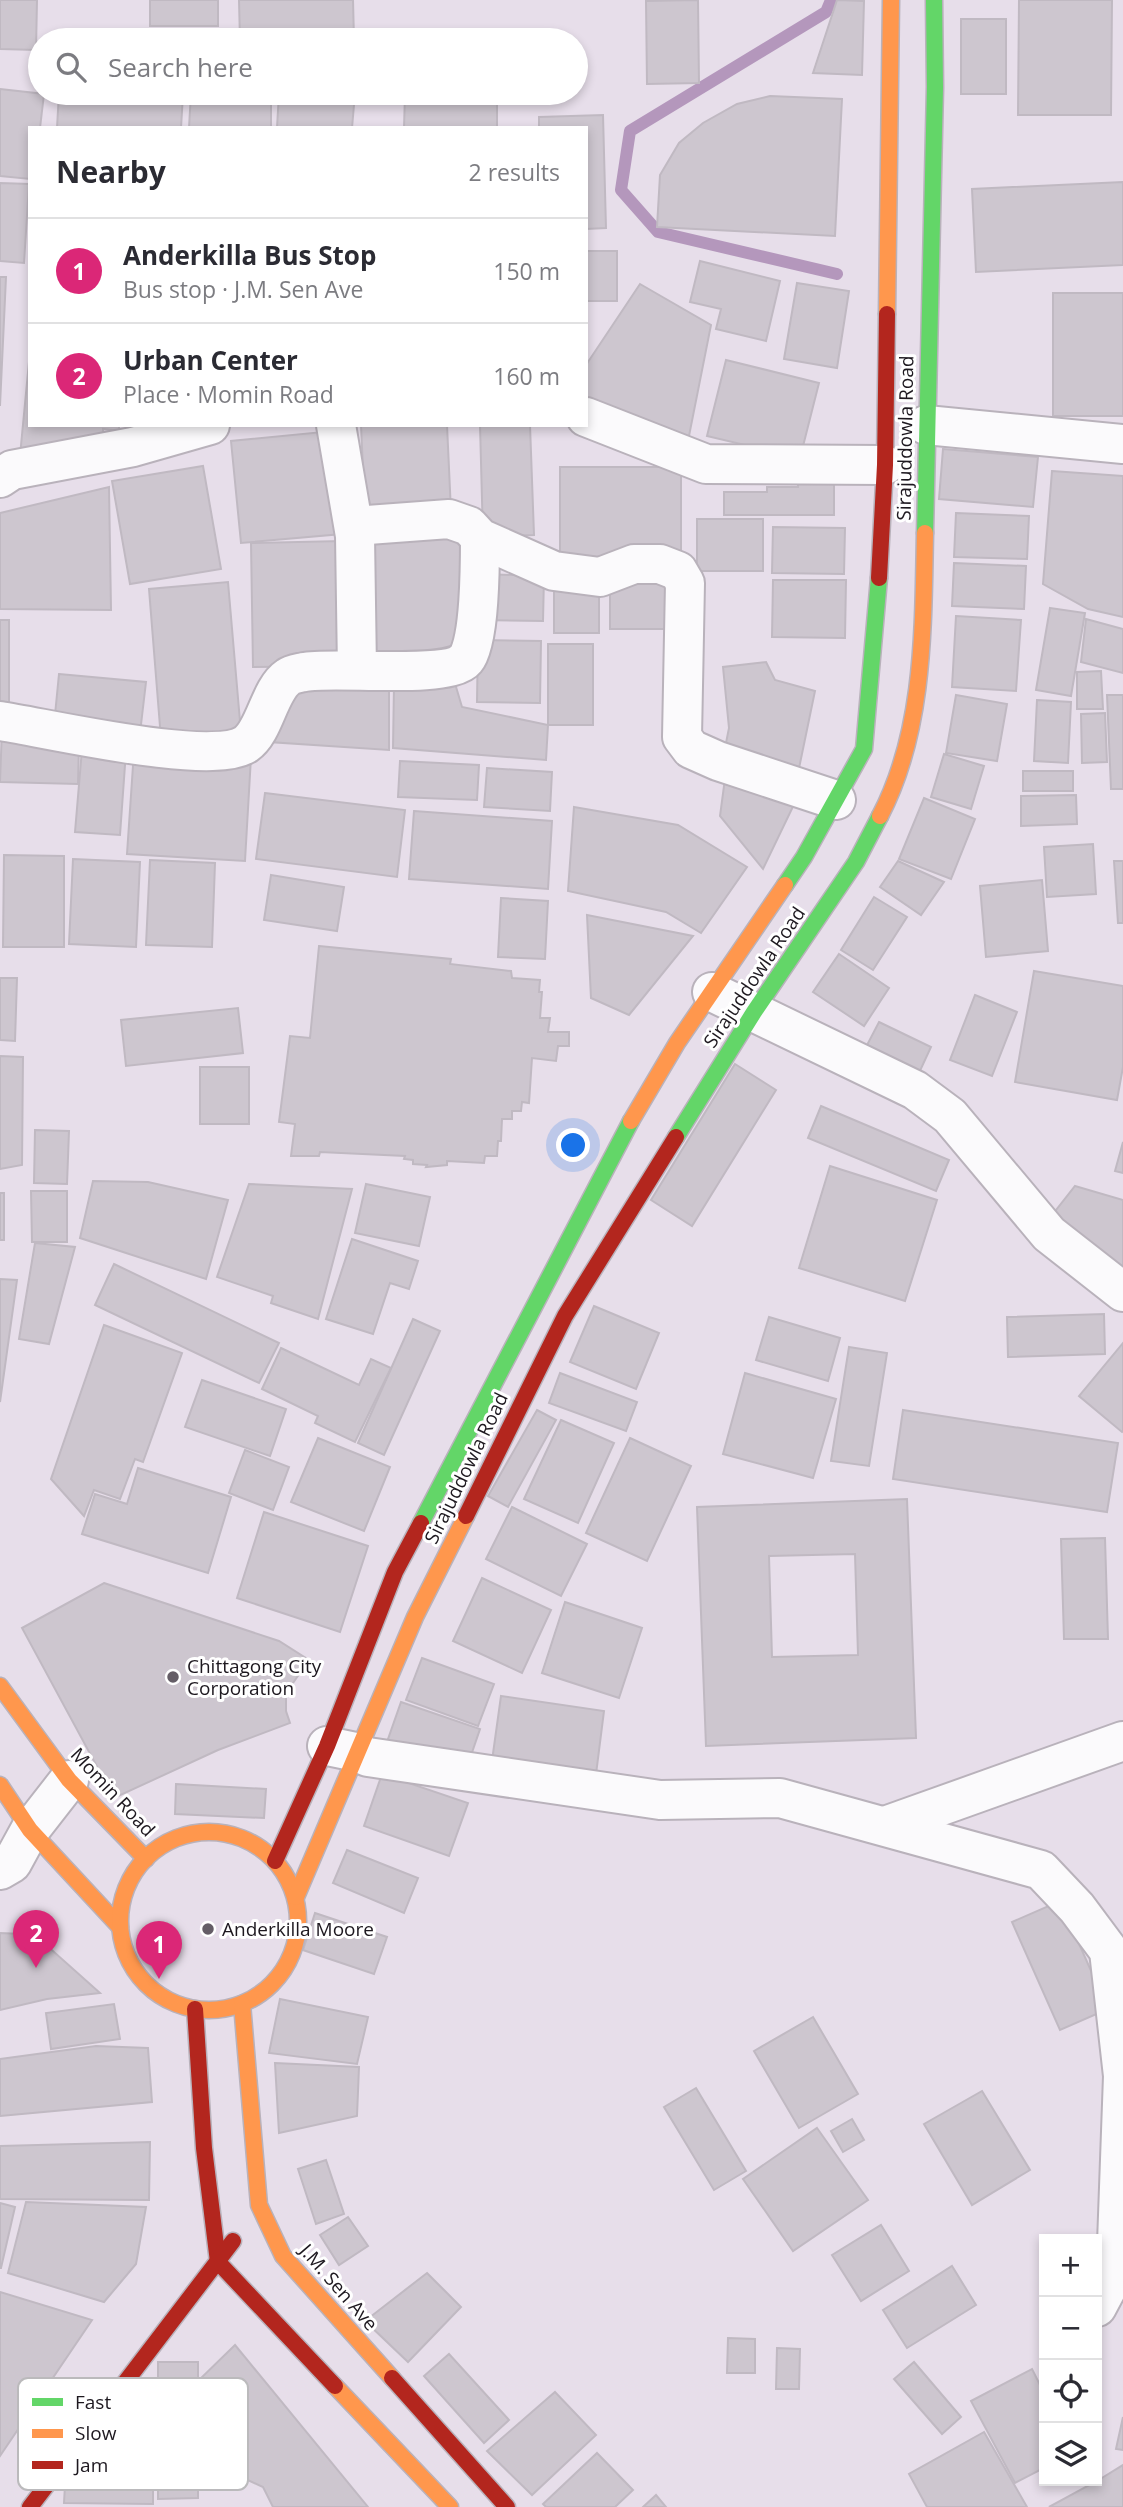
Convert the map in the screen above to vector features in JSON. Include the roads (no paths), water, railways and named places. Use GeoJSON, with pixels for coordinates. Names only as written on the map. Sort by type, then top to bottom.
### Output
{"type":"FeatureCollection","features":[{"type":"Feature","properties":{"kind":"main road","name":"Sirajuddowla Road"},"geometry":{"type":"LineString","coordinates":[[296,1896],[395,1572],[636,1111],[677,1044],[804,857],[864,749],[879,575],[884,465],[891,0]]}},
{"type":"Feature","properties":{"kind":"main road","name":"Sirajuddowla Road"},"geometry":{"type":"LineString","coordinates":[[275,1861],[342,1749],[415,1617],[565,1316],[754,1012],[856,862],[886,805],[904,755],[918,687],[923,608],[935,87],[934,0]]}},
{"type":"Feature","properties":{"kind":"main road","name":"Momin Road"},"geometry":{"type":"LineString","coordinates":[[0,1686],[69,1780],[146,1859]]}},
{"type":"Feature","properties":{"kind":"main road"},"geometry":{"type":"LineString","coordinates":[[0,1785],[30,1830],[120,1927]]}},
{"type":"Feature","properties":{"kind":"main road"},"geometry":{"type":"LineString","coordinates":[[195,1833],[224,1833],[251,1843],[275,1861],[296,1896],[298,1922],[294,1948],[283,1971],[265,1991],[242,2004],[219,2010],[195,2009],[172,2002],[152,1990],[135,1972],[125,1950],[120,1927],[122,1903],[130,1879],[146,1859],[169,1842],[195,1833]]}},
{"type":"Feature","properties":{"kind":"main road","name":"J.M. Sen Ave"},"geometry":{"type":"LineString","coordinates":[[242,2004],[259,2205],[283,2256],[507,2507]]}},
{"type":"Feature","properties":{"kind":"main road"},"geometry":{"type":"LineString","coordinates":[[195,2009],[204,2148],[218,2262],[450,2507]]}},
{"type":"Feature","properties":{"kind":"main road"},"geometry":{"type":"LineString","coordinates":[[129,2378],[259,2205]]}},
{"type":"Feature","properties":{"kind":"main road"},"geometry":{"type":"LineString","coordinates":[[30,2507],[43,2490]]}},
{"type":"Feature","properties":{"kind":"street"},"geometry":{"type":"LineString","coordinates":[[588,418],[706,464],[884,465]]}},
{"type":"Feature","properties":{"kind":"street"},"geometry":{"type":"LineString","coordinates":[[926,425],[1123,444]]}},
{"type":"Feature","properties":{"kind":"street"},"geometry":{"type":"LineString","coordinates":[[0,478],[12,470],[134,436],[196,427]]}},
{"type":"Feature","properties":{"kind":"street"},"geometry":{"type":"LineString","coordinates":[[336,427],[354,526],[357,670]]}},
{"type":"Feature","properties":{"kind":"street"},"geometry":{"type":"LineString","coordinates":[[354,526],[449,519],[470,526],[480,538],[554,571],[600,577],[634,564],[660,564],[678,571],[685,583],[682,737],[691,749],[718,761],[836,800]]}},
{"type":"Feature","properties":{"kind":"street"},"geometry":{"type":"LineString","coordinates":[[0,722],[108,742],[172,749],[236,750],[250,742],[288,676],[305,671],[429,670],[456,666],[467,659],[473,641],[480,580],[480,538]]}},
{"type":"Feature","properties":{"kind":"street"},"geometry":{"type":"LineString","coordinates":[[712,992],[915,1090],[950,1116],[1049,1234],[1123,1292]]}},
{"type":"Feature","properties":{"kind":"street"},"geometry":{"type":"LineString","coordinates":[[885,1826],[1123,1741]]}},
{"type":"Feature","properties":{"kind":"street"},"geometry":{"type":"LineString","coordinates":[[342,1749],[368,1757],[660,1800],[780,1798],[1041,1870],[1077,1908],[1109,1951],[1123,2076],[1116,2270],[1102,2297]]}},
{"type":"Feature","properties":{"kind":"street"},"geometry":{"type":"LineString","coordinates":[[0,1870],[12,1863],[30,1830],[69,1780]]}},
{"type":"Feature","properties":{"kind":"waterway"},"geometry":{"type":"LineString","coordinates":[[831,0],[826,12],[630,131],[621,190],[658,232],[837,274]]}},
{"type":"Feature","properties":{"kind":"place","name":"Chittagong City Corporation"},"geometry":{"type":"Point","coordinates":[173,1677]}},
{"type":"Feature","properties":{"kind":"place","name":"Anderkilla Moore"},"geometry":{"type":"Point","coordinates":[208,1929]}},
{"type":"Feature","properties":{"kind":"place","name":"Urban Center"},"geometry":{"type":"Point","coordinates":[36,1968]}},
{"type":"Feature","properties":{"kind":"place","name":"Anderkilla Bus Stop"},"geometry":{"type":"Point","coordinates":[159,1979]}}]}
